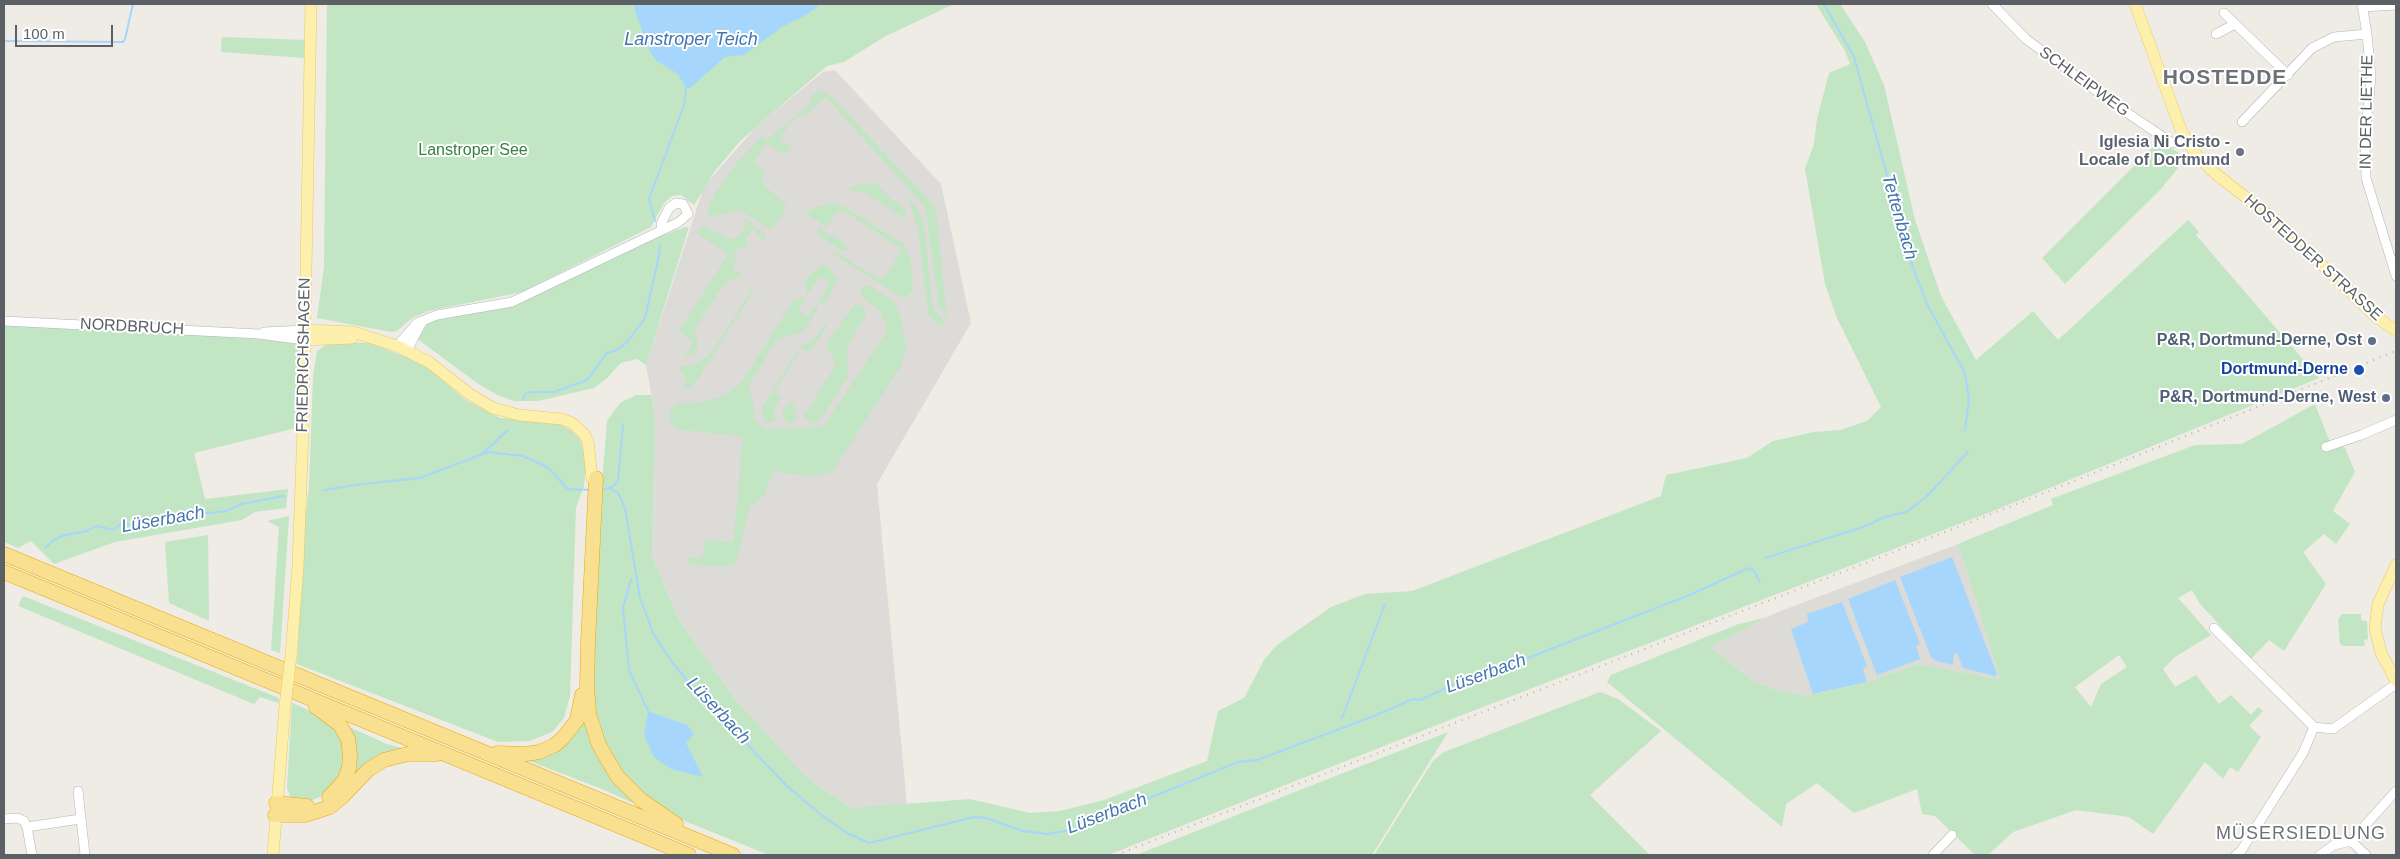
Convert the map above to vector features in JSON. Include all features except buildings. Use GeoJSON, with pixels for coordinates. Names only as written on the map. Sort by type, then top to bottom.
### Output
{"type":"FeatureCollection","features":[{"type":"Feature","properties":{"kind":"highway"},"geometry":{"type":"LineString","coordinates":[[484,752],[521,754],[539,752],[563,738],[577,720],[582,696],[594,478]]}},
{"type":"Feature","properties":{"kind":"highway"},"geometry":{"type":"LineString","coordinates":[[592,505],[587,687],[589,714],[599,745],[616,776],[641,800],[669,820],[734,855]]}},
{"type":"Feature","properties":{"kind":"highway"},"geometry":{"type":"LineString","coordinates":[[4,554],[734,855]]}},
{"type":"Feature","properties":{"kind":"highway"},"geometry":{"type":"LineString","coordinates":[[4,572],[689,855]]}},
{"type":"Feature","properties":{"kind":"highway"},"geometry":{"type":"LineString","coordinates":[[276,809],[321,802],[337,790],[349,768],[348,739],[340,726],[300,694]]}},
{"type":"Feature","properties":{"kind":"highway"},"geometry":{"type":"LineString","coordinates":[[276,809],[305,815],[330,806],[368,770],[384,760],[408,754],[446,755]]}},
{"type":"Feature","properties":{"kind":"main road","name":"FRIEDRICHSHAGEN"},"geometry":{"type":"LineString","coordinates":[[273,855],[298,566],[311,4]]}},
{"type":"Feature","properties":{"kind":"main road","name":"HOSTEDDER STRASSE"},"geometry":{"type":"LineString","coordinates":[[2135,4],[2186,141],[2208,167],[2278,222],[2374,315],[2396,331]]}},
{"type":"Feature","properties":{"kind":"main road"},"geometry":{"type":"LineString","coordinates":[[304,335],[364,337],[402,348],[429,362],[468,393],[493,408],[519,415],[542,416],[572,423],[584,434],[590,450],[594,478]]}},
{"type":"Feature","properties":{"kind":"main road"},"geometry":{"type":"LineString","coordinates":[[2396,565],[2378,604],[2375,628],[2381,652],[2396,682]]}},
{"type":"Feature","properties":{"kind":"street","name":"SCHLEIPWEG"},"geometry":{"type":"LineString","coordinates":[[1992,4],[2026,39],[2114,104],[2172,143],[2186,141]]}},
{"type":"Feature","properties":{"kind":"street"},"geometry":{"type":"LineString","coordinates":[[2362,6],[2396,5]]}},
{"type":"Feature","properties":{"kind":"street","name":"IN DER LIETHE"},"geometry":{"type":"LineString","coordinates":[[2362,6],[2371,77],[2365,141],[2366,178],[2396,276]]}},
{"type":"Feature","properties":{"kind":"street"},"geometry":{"type":"LineString","coordinates":[[2224,13],[2288,75]]}},
{"type":"Feature","properties":{"kind":"street"},"geometry":{"type":"LineString","coordinates":[[2216,34],[2235,24]]}},
{"type":"Feature","properties":{"kind":"street"},"geometry":{"type":"LineString","coordinates":[[2242,122],[2312,48],[2324,41],[2343,35],[2367,34]]}},
{"type":"Feature","properties":{"kind":"street"},"geometry":{"type":"LineString","coordinates":[[402,348],[414,325],[437,315],[512,302],[662,230]]}},
{"type":"Feature","properties":{"kind":"street","name":"NORDBRUCH"},"geometry":{"type":"LineString","coordinates":[[4,321],[304,335]]}},
{"type":"Feature","properties":{"kind":"street"},"geometry":{"type":"LineString","coordinates":[[2326,447],[2362,435],[2396,420]]}},
{"type":"Feature","properties":{"kind":"street"},"geometry":{"type":"LineString","coordinates":[[2214,628],[2314,727],[2333,729],[2396,682]]}},
{"type":"Feature","properties":{"kind":"street"},"geometry":{"type":"LineString","coordinates":[[2236,855],[2242,851],[2299,759],[2314,727]]}},
{"type":"Feature","properties":{"kind":"street"},"geometry":{"type":"LineString","coordinates":[[78,791],[85,855]]}},
{"type":"Feature","properties":{"kind":"street"},"geometry":{"type":"LineString","coordinates":[[2320,855],[2334,845],[2351,841],[2396,791]]}},
{"type":"Feature","properties":{"kind":"street"},"geometry":{"type":"LineString","coordinates":[[4,819],[18,818],[24,821],[27,826],[32,855]]}},
{"type":"Feature","properties":{"kind":"street"},"geometry":{"type":"LineString","coordinates":[[27,826],[80,819]]}},
{"type":"Feature","properties":{"kind":"street"},"geometry":{"type":"LineString","coordinates":[[1933,855],[1952,835]]}},
{"type":"Feature","properties":{"kind":"street"},"geometry":{"type":"LineString","coordinates":[[2351,841],[2366,855]]}},
{"type":"Feature","properties":{"kind":"shaded area"},"geometry":{"type":"Polygon","coordinates":[[[835,70],[941,184],[971,323],[877,484],[907,805],[852,808],[808,779],[734,698],[679,620],[652,556],[655,416],[646,365],[704,186],[757,126],[823,72],[835,70]]]}},
{"type":"Feature","properties":{"kind":"shaded area"},"geometry":{"type":"Polygon","coordinates":[[[1958,544],[2000,679],[1918,664],[1867,682],[1807,696],[1776,690],[1753,681],[1710,647],[1773,614],[1958,544]]]}},
{"type":"Feature","properties":{"kind":"green space","name":"Lanstroper See"},"geometry":{"type":"Polygon","coordinates":[[[327,4],[954,4],[884,37],[844,62],[827,66],[740,141],[715,171],[694,205],[681,195],[672,196],[664,203],[651,227],[522,292],[428,311],[412,318],[397,331],[391,332],[317,318],[324,267],[327,4]]]}},
{"type":"Feature","properties":{"kind":"green space"},"geometry":{"type":"Polygon","coordinates":[[[1816,4],[1840,4],[1865,42],[1884,85],[1915,220],[1941,296],[1976,360],[2033,311],[2058,340],[2188,220],[2199,232],[2196,235],[2319,378],[1993,511],[1470,712],[1108,855],[769,855],[680,819],[652,801],[622,773],[602,735],[595,711],[592,682],[599,520],[607,421],[620,403],[636,395],[651,395],[655,416],[652,556],[679,620],[734,698],[808,779],[852,808],[970,799],[1030,813],[1060,811],[1104,800],[1207,761],[1218,711],[1244,698],[1264,660],[1277,645],[1331,607],[1365,594],[1412,591],[1661,496],[1666,475],[1747,458],[1773,441],[1814,432],[1841,430],[1867,421],[1881,407],[1837,318],[1825,284],[1805,169],[1814,144],[1817,119],[1829,73],[1850,64],[1845,51],[1816,4]]]}},
{"type":"Feature","properties":{"kind":"green space"},"geometry":{"type":"Polygon","coordinates":[[[222,37],[306,40],[304,58],[221,52],[222,37]]]}},
{"type":"Feature","properties":{"kind":"green space"},"geometry":{"type":"Polygon","coordinates":[[[821,90],[831,96],[934,206],[947,319],[939,306],[925,207],[826,97],[804,116],[802,113],[789,125],[779,140],[791,147],[785,155],[766,143],[754,163],[766,171],[762,178],[763,184],[786,205],[785,211],[771,230],[740,210],[711,216],[708,214],[707,210],[718,189],[737,163],[762,136],[767,140],[812,102],[809,97],[821,90]]]}},
{"type":"Feature","properties":{"kind":"green space"},"geometry":{"type":"Polygon","coordinates":[[[2160,140],[2186,158],[2161,189],[2065,284],[2042,258],[2160,140]]]}},
{"type":"Feature","properties":{"kind":"green space"},"geometry":{"type":"Polygon","coordinates":[[[875,182],[892,200],[900,203],[905,210],[906,219],[864,192],[849,191],[853,186],[875,182]]]}},
{"type":"Feature","properties":{"kind":"green space"},"geometry":{"type":"Polygon","coordinates":[[[901,190],[918,209],[923,220],[933,308],[945,324],[944,326],[937,324],[928,313],[918,230],[910,203],[901,190]]]}},
{"type":"Feature","properties":{"kind":"green space"},"geometry":{"type":"Polygon","coordinates":[[[832,203],[845,207],[903,244],[911,260],[913,291],[903,298],[833,254],[836,252],[880,280],[886,276],[902,249],[845,212],[838,210],[827,227],[805,213],[814,208],[832,203]]]}},
{"type":"Feature","properties":{"kind":"green space"},"geometry":{"type":"Polygon","coordinates":[[[744,218],[766,235],[763,241],[753,228],[745,240],[748,242],[744,249],[739,247],[733,256],[737,259],[732,268],[742,275],[724,284],[695,329],[698,347],[696,352],[684,358],[693,342],[679,331],[728,254],[696,233],[703,225],[729,239],[736,238],[745,228],[744,218]]]}},
{"type":"Feature","properties":{"kind":"green space"},"geometry":{"type":"Polygon","coordinates":[[[689,227],[646,365],[637,359],[621,363],[606,379],[594,388],[538,401],[514,401],[497,395],[477,383],[416,338],[428,323],[442,318],[514,304],[650,240],[689,227]]]}},
{"type":"Feature","properties":{"kind":"green space"},"geometry":{"type":"Polygon","coordinates":[[[819,228],[843,242],[846,249],[843,251],[817,235],[819,228]]]}},
{"type":"Feature","properties":{"kind":"green space"},"geometry":{"type":"Polygon","coordinates":[[[822,265],[829,268],[837,279],[824,303],[820,304],[818,302],[829,283],[826,279],[819,277],[807,295],[805,283],[812,272],[822,265]]]}},
{"type":"Feature","properties":{"kind":"green space"},"geometry":{"type":"Polygon","coordinates":[[[865,286],[870,286],[894,302],[900,314],[906,348],[901,366],[832,472],[814,476],[790,474],[774,470],[764,495],[755,504],[750,505],[736,563],[724,567],[688,564],[689,557],[699,559],[703,556],[704,540],[733,542],[743,437],[677,429],[669,420],[669,413],[677,403],[700,403],[715,399],[729,393],[742,382],[793,301],[803,297],[804,301],[798,310],[808,317],[817,305],[819,306],[808,325],[801,332],[776,340],[749,385],[756,420],[762,427],[767,429],[823,427],[886,333],[886,325],[879,310],[861,297],[861,289],[865,286]]]}},
{"type":"Feature","properties":{"kind":"green space"},"geometry":{"type":"Polygon","coordinates":[[[754,290],[698,379],[692,386],[684,390],[686,377],[678,368],[697,363],[711,353],[751,291],[754,290]]]}},
{"type":"Feature","properties":{"kind":"green space"},"geometry":{"type":"Polygon","coordinates":[[[855,304],[863,307],[866,315],[847,347],[848,377],[820,420],[811,424],[804,416],[836,364],[827,346],[828,341],[855,304]]]}},
{"type":"Feature","properties":{"kind":"green space"},"geometry":{"type":"Polygon","coordinates":[[[4,321],[225,335],[298,344],[296,428],[194,453],[205,499],[288,489],[286,508],[255,512],[242,520],[115,542],[54,564],[31,541],[18,548],[4,542],[4,321]]]}},
{"type":"Feature","properties":{"kind":"green space"},"geometry":{"type":"Polygon","coordinates":[[[825,324],[827,326],[810,352],[802,348],[774,392],[781,397],[775,408],[775,421],[767,423],[764,421],[762,407],[801,346],[816,337],[825,324]]]}},
{"type":"Feature","properties":{"kind":"green space"},"geometry":{"type":"Polygon","coordinates":[[[330,342],[369,343],[407,357],[431,370],[464,399],[500,418],[558,423],[572,431],[580,439],[584,450],[586,468],[584,486],[576,508],[570,696],[564,718],[552,732],[529,741],[498,742],[297,664],[305,522],[309,487],[313,376],[317,351],[330,342]]]}},
{"type":"Feature","properties":{"kind":"green space"},"geometry":{"type":"Polygon","coordinates":[[[789,402],[794,405],[796,417],[792,424],[783,419],[782,413],[789,402]]]}},
{"type":"Feature","properties":{"kind":"green space"},"geometry":{"type":"Polygon","coordinates":[[[2315,404],[2329,440],[2345,448],[2355,472],[2333,511],[2350,524],[2336,544],[2324,534],[2303,552],[2326,584],[2284,651],[2269,640],[2251,659],[2200,604],[2192,590],[2178,598],[2211,635],[2175,657],[2163,669],[2175,687],[2196,675],[2219,704],[2231,695],[2251,715],[2258,707],[2263,711],[2249,726],[2261,737],[2238,772],[2230,767],[2223,779],[2205,762],[2153,834],[2129,817],[2076,810],[2013,832],[1988,855],[1975,855],[1935,816],[1922,814],[1917,789],[1854,813],[1817,783],[1786,804],[1782,827],[1607,682],[1611,675],[1736,625],[1767,617],[1710,647],[1753,681],[1776,690],[1807,696],[1867,682],[1918,664],[2000,679],[1958,544],[2053,505],[2051,499],[2195,445],[2242,444],[2315,404]],[[2119,655],[2075,687],[2091,707],[2101,684],[2127,667],[2119,655]]]}},
{"type":"Feature","properties":{"kind":"green space"},"geometry":{"type":"Polygon","coordinates":[[[289,516],[280,653],[271,650],[279,527],[267,521],[289,516]]]}},
{"type":"Feature","properties":{"kind":"green space"},"geometry":{"type":"Polygon","coordinates":[[[208,535],[209,621],[169,603],[165,542],[208,535]]]}},
{"type":"Feature","properties":{"kind":"green space"},"geometry":{"type":"Polygon","coordinates":[[[23,596],[279,698],[278,703],[260,697],[254,704],[18,606],[23,596]]]}},
{"type":"Feature","properties":{"kind":"green space"},"geometry":{"type":"Polygon","coordinates":[[[2342,614],[2361,614],[2361,620],[2367,621],[2368,639],[2364,640],[2365,646],[2344,646],[2340,644],[2338,619],[2342,614]]]}},
{"type":"Feature","properties":{"kind":"green space"},"geometry":{"type":"Polygon","coordinates":[[[1600,692],[1618,699],[1661,731],[1590,795],[1650,855],[1374,855],[1433,761],[1444,752],[1600,692]]]}},
{"type":"Feature","properties":{"kind":"green space"},"geometry":{"type":"Polygon","coordinates":[[[292,703],[322,716],[338,729],[346,751],[342,777],[328,793],[306,803],[293,803],[287,788],[292,703]]]}},
{"type":"Feature","properties":{"kind":"green space"},"geometry":{"type":"Polygon","coordinates":[[[584,709],[642,807],[602,789],[524,759],[533,758],[584,709]]]}},
{"type":"Feature","properties":{"kind":"green space"},"geometry":{"type":"Polygon","coordinates":[[[349,727],[387,744],[409,750],[321,808],[342,790],[349,727]]]}},
{"type":"Feature","properties":{"kind":"green space"},"geometry":{"type":"Polygon","coordinates":[[[1448,732],[1372,855],[1136,855],[1300,790],[1448,732]]]}},
{"type":"Feature","properties":{"kind":"water","name":"Lanstroper Teich"},"geometry":{"type":"Polygon","coordinates":[[[634,4],[821,4],[806,15],[782,27],[744,55],[725,57],[690,88],[686,88],[678,74],[657,61],[650,52],[634,4]]]}},
{"type":"Feature","properties":{"kind":"water"},"geometry":{"type":"Polygon","coordinates":[[[1952,557],[1997,674],[1995,676],[1963,668],[1958,655],[1954,653],[1953,665],[1936,661],[1931,657],[1900,577],[1952,557]]]}},
{"type":"Feature","properties":{"kind":"water"},"geometry":{"type":"Polygon","coordinates":[[[1895,580],[1920,644],[1916,646],[1920,659],[1877,675],[1848,599],[1895,580]]]}},
{"type":"Feature","properties":{"kind":"water"},"geometry":{"type":"Polygon","coordinates":[[[1842,602],[1867,666],[1863,669],[1867,682],[1813,694],[1791,629],[1808,622],[1807,614],[1842,602]]]}},
{"type":"Feature","properties":{"kind":"water"},"geometry":{"type":"Polygon","coordinates":[[[648,711],[687,725],[694,734],[686,743],[703,777],[671,769],[654,757],[644,735],[648,711]]]}},
{"type":"Feature","properties":{"kind":"waterway"},"geometry":{"type":"LineString","coordinates":[[4,41],[123,42],[133,4]]}},
{"type":"Feature","properties":{"kind":"waterway","name":"Tettenbach"},"geometry":{"type":"LineString","coordinates":[[1824,4],[1854,57],[1913,268],[1928,306],[1965,373],[1969,400],[1965,430]]}},
{"type":"Feature","properties":{"kind":"waterway"},"geometry":{"type":"LineString","coordinates":[[655,221],[649,199],[684,105],[686,88]]}},
{"type":"Feature","properties":{"kind":"waterway"},"geometry":{"type":"LineString","coordinates":[[523,400],[525,394],[532,392],[554,392],[587,380],[607,353],[617,350],[628,341],[645,318],[660,245]]}},
{"type":"Feature","properties":{"kind":"waterway"},"geometry":{"type":"LineString","coordinates":[[601,490],[612,487],[618,481],[623,424]]}},
{"type":"Feature","properties":{"kind":"waterway"},"geometry":{"type":"LineString","coordinates":[[484,452],[508,430]]}},
{"type":"Feature","properties":{"kind":"waterway"},"geometry":{"type":"LineString","coordinates":[[324,490],[420,478],[488,452],[523,456],[547,467],[568,489],[591,490]]}},
{"type":"Feature","properties":{"kind":"waterway","name":"Tettenbach"},"geometry":{"type":"LineString","coordinates":[[1765,558],[1863,527],[1885,517],[1906,512],[1925,498],[1968,452]]}},
{"type":"Feature","properties":{"kind":"waterway","name":"Lüserbach"},"geometry":{"type":"LineString","coordinates":[[609,488],[618,493],[625,508],[640,598],[654,635],[672,662],[695,690],[787,786],[820,814],[847,833],[869,843],[974,817],[986,818],[1023,831],[1047,834],[1071,830],[1238,762],[1257,760],[1374,716],[1413,699],[1420,700],[1459,682],[1469,681],[1692,594],[1744,570],[1750,568],[1754,571],[1760,582]]}},
{"type":"Feature","properties":{"kind":"waterway","name":"Lüserbach"},"geometry":{"type":"LineString","coordinates":[[45,548],[54,540],[65,535],[87,531],[96,526],[113,530],[121,524],[146,525],[161,517],[177,518],[195,511],[210,513],[226,511],[241,504],[284,496]]}},
{"type":"Feature","properties":{"kind":"waterway"},"geometry":{"type":"LineString","coordinates":[[631,579],[623,608],[629,670],[648,711]]}},
{"type":"Feature","properties":{"kind":"waterway"},"geometry":{"type":"LineString","coordinates":[[1342,718],[1385,604]]}},
{"type":"Feature","properties":{"kind":"railway"},"geometry":{"type":"LineString","coordinates":[[1116,855],[2022,502],[2396,351]]}},
{"type":"Feature","properties":{"kind":"place","name":"Iglesia Ni Cristo - Locale of Dortmund"},"geometry":{"type":"Point","coordinates":[2240,152]}},
{"type":"Feature","properties":{"kind":"place","name":"P&R, Dortmund-Derne, Ost"},"geometry":{"type":"Point","coordinates":[2372,341]}},
{"type":"Feature","properties":{"kind":"place","name":"Dortmund-Derne"},"geometry":{"type":"Point","coordinates":[2359,370]}},
{"type":"Feature","properties":{"kind":"place","name":"P&R, Dortmund-Derne, West"},"geometry":{"type":"Point","coordinates":[2386,398]}},
{"type":"Feature","properties":{"kind":"district","name":"HOSTEDDE"},"geometry":{"type":"Point","coordinates":[2225,78]}},
{"type":"Feature","properties":{"kind":"district","name":"MÜSERSIEDLUNG"},"geometry":{"type":"Point","coordinates":[2301,834]}}]}
